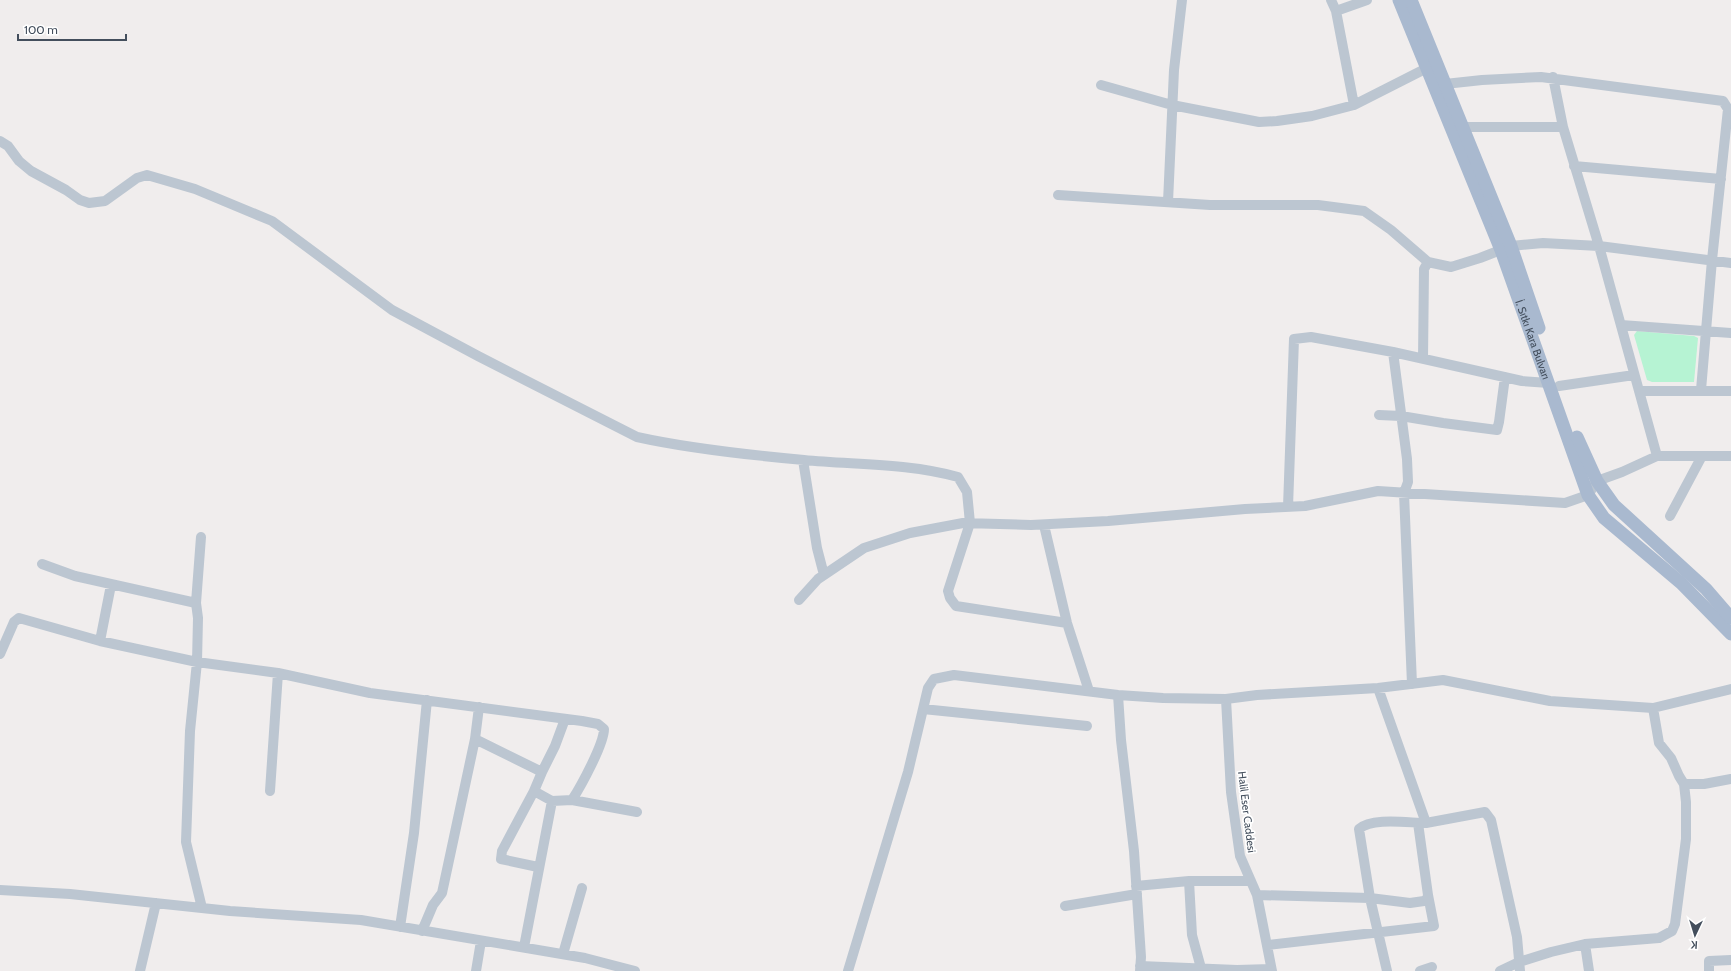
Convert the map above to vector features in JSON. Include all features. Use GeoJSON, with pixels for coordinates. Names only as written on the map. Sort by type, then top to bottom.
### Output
{"type":"FeatureCollection","features":[{"type":"Feature","properties":{"kind":"main road","name":"İ. Sıtkı Kara Bulvarı"},"geometry":{"type":"LineString","coordinates":[[1399,0],[1506,248]]}},
{"type":"Feature","properties":{"kind":"main road","name":"İ. Sıtkı Kara Bulvarı"},"geometry":{"type":"LineString","coordinates":[[1411,0],[1463,127],[1554,384],[1588,495],[1604,518],[1681,583],[1731,634]]}},
{"type":"Feature","properties":{"kind":"main road","name":"İ. Sıtkı Kara Bulvarı"},"geometry":{"type":"LineString","coordinates":[[1554,384],[1580,446],[1597,481],[1614,505],[1706,589],[1731,618]]}},
{"type":"Feature","properties":{"kind":"street"},"geometry":{"type":"LineString","coordinates":[[1168,202],[1174,70],[1182,0]]}},
{"type":"Feature","properties":{"kind":"street"},"geometry":{"type":"LineString","coordinates":[[1331,0],[1336,10],[1354,105]]}},
{"type":"Feature","properties":{"kind":"street"},"geometry":{"type":"LineString","coordinates":[[1336,10],[1367,0]]}},
{"type":"Feature","properties":{"kind":"street"},"geometry":{"type":"LineString","coordinates":[[1102,85],[1172,105],[1259,122],[1312,116],[1354,105],[1428,68]]}},
{"type":"Feature","properties":{"kind":"street"},"geometry":{"type":"LineString","coordinates":[[1445,84],[1482,80],[1553,77],[1723,101],[1728,109],[1712,260],[1702,390]]}},
{"type":"Feature","properties":{"kind":"street"},"geometry":{"type":"LineString","coordinates":[[1553,77],[1563,127],[1599,246],[1657,456]]}},
{"type":"Feature","properties":{"kind":"street"},"geometry":{"type":"LineString","coordinates":[[1463,127],[1563,127]]}},
{"type":"Feature","properties":{"kind":"street"},"geometry":{"type":"LineString","coordinates":[[0,141],[8,146],[19,161],[31,171],[66,190],[80,200],[89,203],[105,201],[138,178],[147,175],[195,189],[272,221],[392,310],[478,356],[637,437],[666,443],[803,460],[915,468],[936,471],[958,477],[967,492],[970,523],[948,590],[950,598],[956,606],[1067,624]]}},
{"type":"Feature","properties":{"kind":"street"},"geometry":{"type":"LineString","coordinates":[[1574,166],[1721,179]]}},
{"type":"Feature","properties":{"kind":"street"},"geometry":{"type":"LineString","coordinates":[[1058,194],[1210,204],[1318,205],[1364,211],[1392,230],[1428,262],[1450,267],[1506,248],[1543,242],[1599,246],[1731,263]]}},
{"type":"Feature","properties":{"kind":"street"},"geometry":{"type":"LineString","coordinates":[[1423,359],[1424,269],[1428,262]]}},
{"type":"Feature","properties":{"kind":"street"},"geometry":{"type":"LineString","coordinates":[[1621,325],[1731,333]]}},
{"type":"Feature","properties":{"kind":"street"},"geometry":{"type":"LineString","coordinates":[[1288,507],[1294,339],[1311,337],[1393,352],[1522,381],[1554,384],[1634,375]]}},
{"type":"Feature","properties":{"kind":"street"},"geometry":{"type":"LineString","coordinates":[[1393,352],[1407,459],[1408,482],[1404,493],[1412,684]]}},
{"type":"Feature","properties":{"kind":"street"},"geometry":{"type":"LineString","coordinates":[[1379,415],[1401,416],[1496,430],[1499,422],[1505,378]]}},
{"type":"Feature","properties":{"kind":"street"},"geometry":{"type":"LineString","coordinates":[[1639,391],[1731,391]]}},
{"type":"Feature","properties":{"kind":"street"},"geometry":{"type":"LineString","coordinates":[[799,600],[818,579],[864,548],[910,533],[963,523],[1044,525],[1245,509],[1305,506],[1378,491],[1565,503],[1588,495],[1597,481],[1622,472],[1657,456],[1731,456]]}},
{"type":"Feature","properties":{"kind":"street"},"geometry":{"type":"LineString","coordinates":[[1670,516],[1702,456]]}},
{"type":"Feature","properties":{"kind":"street"},"geometry":{"type":"LineString","coordinates":[[803,460],[817,548],[824,575]]}},
{"type":"Feature","properties":{"kind":"street"},"geometry":{"type":"LineString","coordinates":[[1044,525],[1067,624],[1089,691]]}},
{"type":"Feature","properties":{"kind":"street"},"geometry":{"type":"LineString","coordinates":[[201,537],[196,602],[198,618],[197,662],[190,731],[186,842],[202,908]]}},
{"type":"Feature","properties":{"kind":"street"},"geometry":{"type":"LineString","coordinates":[[42,564],[74,576],[196,602]]}},
{"type":"Feature","properties":{"kind":"street"},"geometry":{"type":"LineString","coordinates":[[100,641],[111,585]]}},
{"type":"Feature","properties":{"kind":"street"},"geometry":{"type":"LineString","coordinates":[[0,654],[14,622],[19,618],[100,641],[197,662],[278,673],[370,693],[565,718],[598,724],[604,729],[603,739],[578,791],[572,800]]}},
{"type":"Feature","properties":{"kind":"street"},"geometry":{"type":"LineString","coordinates":[[270,790],[278,673]]}},
{"type":"Feature","properties":{"kind":"street"},"geometry":{"type":"LineString","coordinates":[[848,971],[908,772],[928,688],[934,679],[954,675],[1118,695],[1163,698],[1226,699],[1258,695],[1378,688],[1443,680],[1550,701],[1653,708],[1731,689]]}},
{"type":"Feature","properties":{"kind":"street"},"geometry":{"type":"LineString","coordinates":[[1267,945],[1434,926],[1428,896],[1422,823],[1378,688]]}},
{"type":"Feature","properties":{"kind":"street"},"geometry":{"type":"LineString","coordinates":[[1118,695],[1121,740],[1134,851],[1141,957],[1140,969],[1201,968],[1272,970]]}},
{"type":"Feature","properties":{"kind":"street","name":"Halil Eser Caddesi"},"geometry":{"type":"LineString","coordinates":[[1226,699],[1231,792],[1240,856],[1257,895],[1272,970]]}},
{"type":"Feature","properties":{"kind":"street"},"geometry":{"type":"LineString","coordinates":[[400,927],[414,833],[427,700]]}},
{"type":"Feature","properties":{"kind":"street"},"geometry":{"type":"LineString","coordinates":[[422,931],[433,906],[442,893],[475,739],[479,707]]}},
{"type":"Feature","properties":{"kind":"street"},"geometry":{"type":"LineString","coordinates":[[1500,971],[1520,967],[1550,952],[1585,944],[1659,938],[1672,931],[1675,924],[1686,839],[1686,802],[1684,784],[1671,758],[1659,743],[1653,708]]}},
{"type":"Feature","properties":{"kind":"street"},"geometry":{"type":"LineString","coordinates":[[923,709],[1087,726]]}},
{"type":"Feature","properties":{"kind":"street"},"geometry":{"type":"LineString","coordinates":[[538,867],[501,859],[502,851],[534,791],[555,746],[565,718]]}},
{"type":"Feature","properties":{"kind":"street"},"geometry":{"type":"LineString","coordinates":[[475,739],[542,772]]}},
{"type":"Feature","properties":{"kind":"street"},"geometry":{"type":"LineString","coordinates":[[1684,784],[1704,784],[1731,779]]}},
{"type":"Feature","properties":{"kind":"street"},"geometry":{"type":"LineString","coordinates":[[534,791],[552,801],[572,800],[637,812]]}},
{"type":"Feature","properties":{"kind":"street"},"geometry":{"type":"LineString","coordinates":[[524,947],[538,867],[552,801]]}},
{"type":"Feature","properties":{"kind":"street"},"geometry":{"type":"LineString","coordinates":[[1387,971],[1370,898],[1360,829],[1363,826],[1374,822],[1422,823],[1485,812],[1491,820],[1517,937],[1520,967]]}},
{"type":"Feature","properties":{"kind":"street"},"geometry":{"type":"LineString","coordinates":[[1189,881],[1192,935],[1201,968]]}},
{"type":"Feature","properties":{"kind":"street"},"geometry":{"type":"LineString","coordinates":[[1065,906],[1137,890],[1189,881],[1251,881]]}},
{"type":"Feature","properties":{"kind":"street"},"geometry":{"type":"LineString","coordinates":[[563,954],[582,888]]}},
{"type":"Feature","properties":{"kind":"street"},"geometry":{"type":"LineString","coordinates":[[0,890],[70,894],[202,908],[361,920],[563,954],[595,966],[635,971]]}},
{"type":"Feature","properties":{"kind":"street"},"geometry":{"type":"LineString","coordinates":[[1257,895],[1370,898],[1410,903],[1424,901],[1428,896]]}},
{"type":"Feature","properties":{"kind":"street"},"geometry":{"type":"LineString","coordinates":[[140,971],[156,903]]}},
{"type":"Feature","properties":{"kind":"street"},"geometry":{"type":"LineString","coordinates":[[476,971],[481,941]]}},
{"type":"Feature","properties":{"kind":"street"},"geometry":{"type":"LineString","coordinates":[[1585,944],[1588,971]]}},
{"type":"Feature","properties":{"kind":"street"},"geometry":{"type":"LineString","coordinates":[[1709,971],[1709,962],[1731,960]]}},
{"type":"Feature","properties":{"kind":"street"},"geometry":{"type":"LineString","coordinates":[[1420,971],[1432,967]]}},
{"type":"Feature","properties":{"kind":"green space"},"geometry":{"type":"Polygon","coordinates":[[[1637,331],[1694,336],[1698,338],[1694,382],[1652,382],[1647,380],[1634,335],[1637,331]]]}}]}
